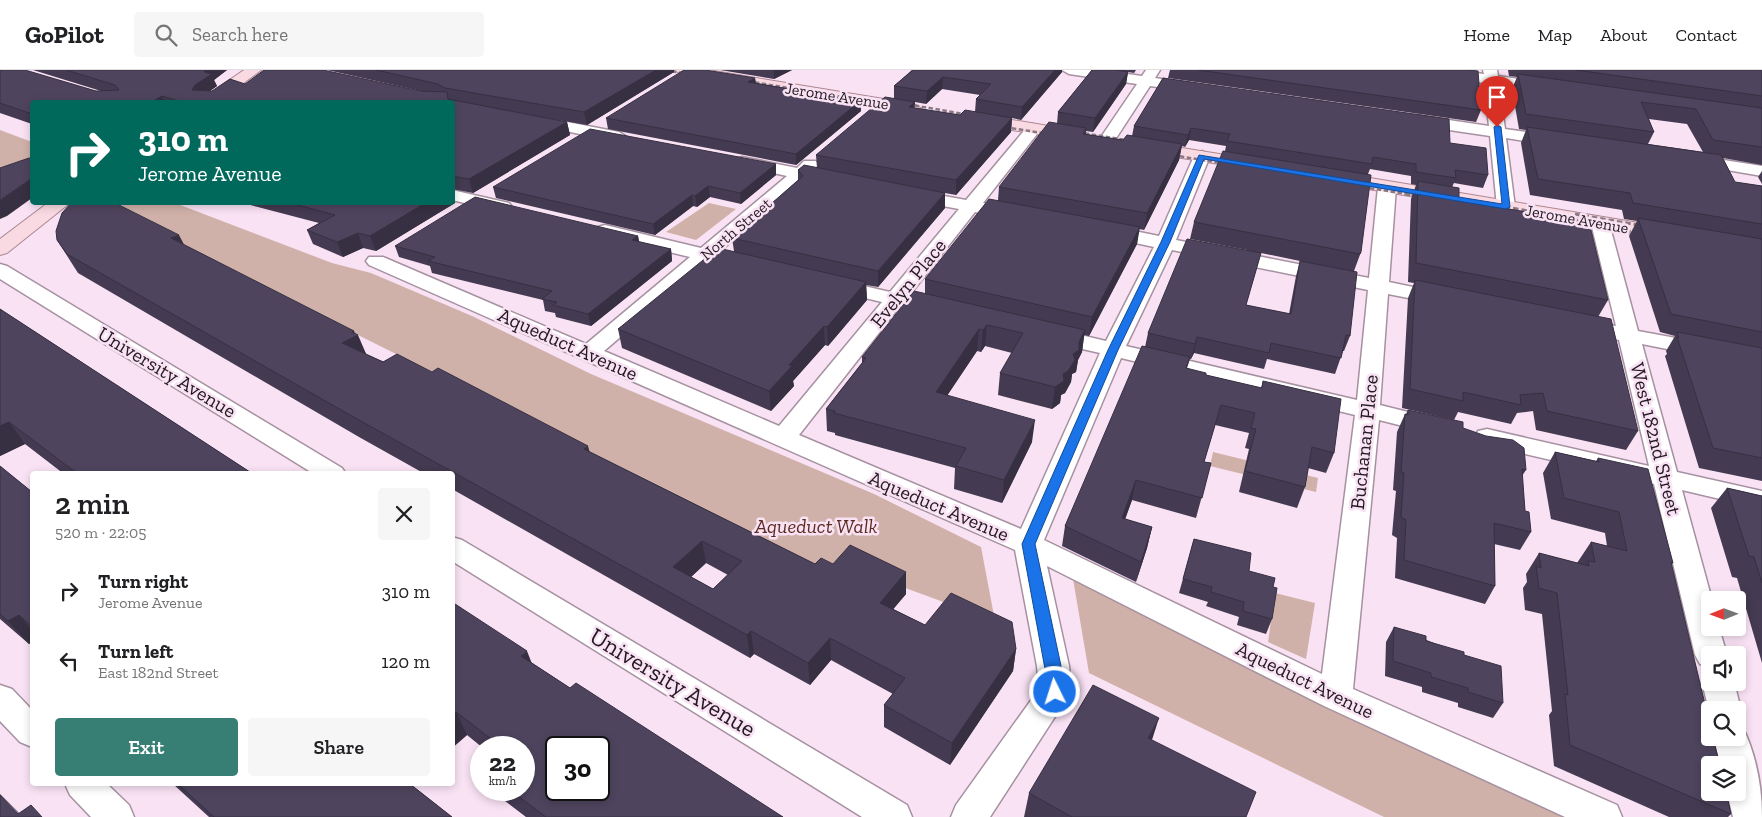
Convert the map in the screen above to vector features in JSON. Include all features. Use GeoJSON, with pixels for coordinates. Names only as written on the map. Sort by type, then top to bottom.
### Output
{"type":"FeatureCollection","features":[{"type":"Feature","properties":{"kind":"main road"},"geometry":{"type":"LineString","coordinates":[[211,100],[254,70]]}},
{"type":"Feature","properties":{"kind":"main road","name":"Jerome Avenue"},"geometry":{"type":"LineString","coordinates":[[687,70],[930,111]]}},
{"type":"Feature","properties":{"kind":"main road"},"geometry":{"type":"LineString","coordinates":[[963,117],[1277,169]]}},
{"type":"Feature","properties":{"kind":"main road","name":"Jerome Avenue"},"geometry":{"type":"LineString","coordinates":[[1315,175],[1683,237]]}},
{"type":"Feature","properties":{"kind":"main road"},"geometry":{"type":"LineString","coordinates":[[0,249],[58,205]]}},
{"type":"Feature","properties":{"kind":"street"},"geometry":{"type":"LineString","coordinates":[[669,84],[687,70]]}},
{"type":"Feature","properties":{"kind":"street"},"geometry":{"type":"LineString","coordinates":[[1068,70],[1150,76],[1208,90]]}},
{"type":"Feature","properties":{"kind":"street"},"geometry":{"type":"LineString","coordinates":[[1424,70],[1491,75],[1561,89]]}},
{"type":"Feature","properties":{"kind":"street"},"geometry":{"type":"LineString","coordinates":[[1491,75],[1506,207]]}},
{"type":"Feature","properties":{"kind":"street"},"geometry":{"type":"LineString","coordinates":[[1106,140],[1150,76]]}},
{"type":"Feature","properties":{"kind":"street"},"geometry":{"type":"LineString","coordinates":[[866,118],[882,103]]}},
{"type":"Feature","properties":{"kind":"street"},"geometry":{"type":"LineString","coordinates":[[518,118],[639,141]]}},
{"type":"Feature","properties":{"kind":"street"},"geometry":{"type":"LineString","coordinates":[[1402,118],[1574,143]]}},
{"type":"Feature","properties":{"kind":"street"},"geometry":{"type":"LineString","coordinates":[[570,143],[605,122]]}},
{"type":"Feature","properties":{"kind":"street","name":"Evelyn Place"},"geometry":{"type":"LineString","coordinates":[[783,438],[1033,128]]}},
{"type":"Feature","properties":{"kind":"street","name":"North Street"},"geometry":{"type":"LineString","coordinates":[[589,352],[822,155]]}},
{"type":"Feature","properties":{"kind":"street"},"geometry":{"type":"LineString","coordinates":[[969,817],[1055,692],[1053,666],[1028,544],[1113,350],[1166,242],[1202,156]]}},
{"type":"Feature","properties":{"kind":"street"},"geometry":{"type":"LineString","coordinates":[[721,157],[846,182]]}},
{"type":"Feature","properties":{"kind":"street"},"geometry":{"type":"LineString","coordinates":[[1673,158],[1762,171]]}},
{"type":"Feature","properties":{"kind":"street"},"geometry":{"type":"LineString","coordinates":[[455,203],[473,200],[498,186]]}},
{"type":"Feature","properties":{"kind":"street","name":"Buchanan Place"},"geometry":{"type":"LineString","coordinates":[[1336,696],[1368,410],[1387,187]]}},
{"type":"Feature","properties":{"kind":"street"},"geometry":{"type":"LineString","coordinates":[[895,192],[1029,217]]}},
{"type":"Feature","properties":{"kind":"street"},"geometry":{"type":"LineString","coordinates":[[473,200],[525,212]]}},
{"type":"Feature","properties":{"kind":"street","name":"West 182nd Street"},"geometry":{"type":"LineString","coordinates":[[1600,223],[1709,646]]}},
{"type":"Feature","properties":{"kind":"street"},"geometry":{"type":"LineString","coordinates":[[583,226],[760,267]]}},
{"type":"Feature","properties":{"kind":"street"},"geometry":{"type":"LineString","coordinates":[[1086,227],[1464,303]]}},
{"type":"Feature","properties":{"kind":"street","name":"Aqueduct Avenue"},"geometry":{"type":"LineString","coordinates":[[384,256],[589,352],[1028,544],[1336,696],[1604,817]]}},
{"type":"Feature","properties":{"kind":"street","name":"University Avenue"},"geometry":{"type":"LineString","coordinates":[[0,270],[328,471]]}},
{"type":"Feature","properties":{"kind":"street"},"geometry":{"type":"LineString","coordinates":[[818,281],[953,312]]}},
{"type":"Feature","properties":{"kind":"street"},"geometry":{"type":"LineString","coordinates":[[1557,321],[1762,361]]}},
{"type":"Feature","properties":{"kind":"street"},"geometry":{"type":"LineString","coordinates":[[1031,331],[1762,500]]}},
{"type":"Feature","properties":{"kind":"street","name":"University Avenue"},"geometry":{"type":"LineString","coordinates":[[455,549],[894,817]]}},
{"type":"Feature","properties":{"kind":"street"},"geometry":{"type":"LineString","coordinates":[[0,699],[30,730]]}},
{"type":"Feature","properties":{"kind":"street"},"geometry":{"type":"LineString","coordinates":[[1733,746],[1751,817]]}},
{"type":"Feature","properties":{"kind":"street"},"geometry":{"type":"LineString","coordinates":[[86,786],[116,817]]}},
{"type":"Feature","properties":{"kind":"green space"},"geometry":{"type":"Polygon","coordinates":[[[0,130],[30,141],[30,169],[0,181],[0,130]]]}},
{"type":"Feature","properties":{"kind":"green space"},"geometry":{"type":"Polygon","coordinates":[[[709,203],[736,209],[696,240],[666,232],[709,203]]]}},
{"type":"Feature","properties":{"kind":"green space","name":"Aqueduct Walk"},"geometry":{"type":"Polygon","coordinates":[[[98,205],[180,205],[332,263],[371,273],[472,316],[591,374],[874,494],[981,547],[995,621],[851,568],[828,593],[470,391],[98,205]]]}},
{"type":"Feature","properties":{"kind":"green space"},"geometry":{"type":"Polygon","coordinates":[[[1213,452],[1318,478],[1316,492],[1210,466],[1213,452]]]}},
{"type":"Feature","properties":{"kind":"green space"},"geometry":{"type":"Polygon","coordinates":[[[1073,579],[1336,711],[1567,817],[1384,817],[1089,673],[1073,579]]]}},
{"type":"Feature","properties":{"kind":"green space"},"geometry":{"type":"Polygon","coordinates":[[[1275,593],[1315,603],[1306,659],[1268,642],[1275,593]]]}},
{"type":"Feature","properties":{"kind":"building"},"geometry":{"type":"Polygon","coordinates":[[[0,70],[25,70],[96,91],[119,90],[115,85],[66,70],[206,70],[204,72],[212,74],[195,85],[192,90],[212,91],[230,79],[245,84],[264,70],[323,70],[420,91],[447,92],[448,99],[453,100],[175,100],[162,96],[155,100],[30,100],[30,113],[0,103],[0,70]]]}},
{"type":"Feature","properties":{"kind":"building"},"geometry":{"type":"Polygon","coordinates":[[[376,70],[656,70],[584,112],[445,88],[438,84],[376,70]]]}},
{"type":"Feature","properties":{"kind":"building"},"geometry":{"type":"Polygon","coordinates":[[[684,70],[705,70],[755,78],[748,82],[860,101],[796,154],[606,118],[684,70]]]}},
{"type":"Feature","properties":{"kind":"building"},"geometry":{"type":"Polygon","coordinates":[[[913,70],[1055,70],[1022,107],[976,99],[991,84],[943,77],[927,91],[894,86],[913,70]]]}},
{"type":"Feature","properties":{"kind":"building"},"geometry":{"type":"Polygon","coordinates":[[[1092,70],[1128,72],[1095,118],[1058,112],[1092,70]]]}},
{"type":"Feature","properties":{"kind":"building"},"geometry":{"type":"Polygon","coordinates":[[[1198,70],[1478,71],[1481,110],[1198,70]]]}},
{"type":"Feature","properties":{"kind":"building"},"geometry":{"type":"Polygon","coordinates":[[[1576,70],[1762,70],[1762,96],[1576,70]]]}},
{"type":"Feature","properties":{"kind":"building"},"geometry":{"type":"Polygon","coordinates":[[[1518,74],[1762,108],[1762,147],[1713,140],[1696,109],[1641,102],[1654,132],[1526,114],[1518,74]]]}},
{"type":"Feature","properties":{"kind":"building"},"geometry":{"type":"Polygon","coordinates":[[[1163,78],[1449,119],[1450,143],[1486,148],[1488,175],[1455,170],[1456,178],[1416,172],[1416,164],[1373,157],[1372,164],[1227,141],[1230,134],[1191,128],[1188,135],[1134,126],[1163,78]]]}},
{"type":"Feature","properties":{"kind":"building"},"geometry":{"type":"Polygon","coordinates":[[[885,97],[915,102],[909,107],[960,115],[965,110],[1012,118],[956,180],[816,155],[885,97]]]}},
{"type":"Feature","properties":{"kind":"building"},"geometry":{"type":"Polygon","coordinates":[[[455,100],[567,122],[469,179],[455,177],[455,100]]]}},
{"type":"Feature","properties":{"kind":"building"},"geometry":{"type":"Polygon","coordinates":[[[1049,122],[1086,128],[1083,134],[1123,140],[1127,135],[1182,144],[1147,213],[999,187],[1049,122]]]}},
{"type":"Feature","properties":{"kind":"building"},"geometry":{"type":"Polygon","coordinates":[[[1527,127],[1721,155],[1735,182],[1762,186],[1762,224],[1633,203],[1630,193],[1538,179],[1527,127]]]}},
{"type":"Feature","properties":{"kind":"building"},"geometry":{"type":"Polygon","coordinates":[[[590,129],[776,164],[740,193],[708,186],[695,196],[692,195],[653,224],[493,187],[590,129]]]}},
{"type":"Feature","properties":{"kind":"building"},"geometry":{"type":"Polygon","coordinates":[[[1223,151],[1371,175],[1360,254],[1194,222],[1223,151]]]}},
{"type":"Feature","properties":{"kind":"building"},"geometry":{"type":"Polygon","coordinates":[[[30,158],[30,179],[0,200],[0,168],[30,158]]]}},
{"type":"Feature","properties":{"kind":"building"},"geometry":{"type":"Polygon","coordinates":[[[804,165],[945,193],[878,271],[732,238],[803,176],[798,170],[804,165]]]}},
{"type":"Feature","properties":{"kind":"building"},"geometry":{"type":"Polygon","coordinates":[[[1418,181],[1459,188],[1459,201],[1589,222],[1608,300],[1416,263],[1418,181]]]}},
{"type":"Feature","properties":{"kind":"building"},"geometry":{"type":"Polygon","coordinates":[[[475,197],[638,236],[632,240],[671,249],[588,314],[553,305],[557,302],[542,299],[552,291],[428,261],[435,257],[395,246],[475,197]]]}},
{"type":"Feature","properties":{"kind":"building"},"geometry":{"type":"Polygon","coordinates":[[[989,199],[1140,227],[1092,317],[925,279],[989,199]]]}},
{"type":"Feature","properties":{"kind":"building"},"geometry":{"type":"Polygon","coordinates":[[[69,205],[119,205],[179,235],[171,238],[354,331],[352,332],[358,335],[342,343],[383,362],[397,354],[432,372],[438,368],[588,446],[584,449],[815,564],[821,558],[833,564],[850,545],[906,572],[880,603],[925,625],[951,593],[1012,622],[1016,649],[952,743],[884,705],[905,678],[830,638],[808,663],[751,631],[747,635],[455,473],[455,471],[451,471],[350,415],[67,254],[57,240],[56,231],[62,213],[69,205]],[[702,541],[673,567],[713,589],[742,561],[702,541]]]}},
{"type":"Feature","properties":{"kind":"building"},"geometry":{"type":"Polygon","coordinates":[[[298,205],[422,205],[370,236],[358,233],[337,242],[307,230],[335,215],[298,205]]]}},
{"type":"Feature","properties":{"kind":"building"},"geometry":{"type":"Polygon","coordinates":[[[1638,218],[1762,239],[1762,332],[1671,314],[1638,218]]]}},
{"type":"Feature","properties":{"kind":"building"},"geometry":{"type":"Polygon","coordinates":[[[1187,239],[1261,253],[1246,305],[1291,314],[1300,261],[1357,272],[1350,336],[1346,335],[1341,358],[1271,343],[1269,353],[1197,337],[1195,344],[1148,333],[1187,239]]]}},
{"type":"Feature","properties":{"kind":"building"},"geometry":{"type":"Polygon","coordinates":[[[718,248],[866,282],[827,327],[824,326],[789,365],[792,366],[769,391],[618,329],[718,248]]]}},
{"type":"Feature","properties":{"kind":"building"},"geometry":{"type":"Polygon","coordinates":[[[1415,280],[1611,319],[1638,431],[1547,411],[1543,393],[1520,395],[1521,405],[1463,392],[1463,401],[1410,389],[1415,280]]]}},
{"type":"Feature","properties":{"kind":"building"},"geometry":{"type":"Polygon","coordinates":[[[914,291],[1085,330],[1079,342],[1079,350],[1073,354],[1075,360],[1068,371],[1063,374],[1064,381],[1055,387],[1000,373],[1023,333],[987,325],[983,330],[979,329],[936,392],[1035,420],[1004,480],[956,466],[966,448],[834,413],[835,411],[826,409],[866,358],[862,357],[914,291]]]}},
{"type":"Feature","properties":{"kind":"building"},"geometry":{"type":"Polygon","coordinates":[[[0,309],[248,471],[74,471],[9,422],[0,426],[0,309]]]}},
{"type":"Feature","properties":{"kind":"building"},"geometry":{"type":"Polygon","coordinates":[[[1677,332],[1762,348],[1762,458],[1713,448],[1677,332]]]}},
{"type":"Feature","properties":{"kind":"building"},"geometry":{"type":"Polygon","coordinates":[[[1142,346],[1190,357],[1186,368],[1206,373],[1206,375],[1262,388],[1263,381],[1341,399],[1334,453],[1312,447],[1305,487],[1245,471],[1256,429],[1251,428],[1255,413],[1221,405],[1204,462],[1211,463],[1202,498],[1136,480],[1122,518],[1152,527],[1141,562],[1065,526],[1142,346]]]}},
{"type":"Feature","properties":{"kind":"building"},"geometry":{"type":"Polygon","coordinates":[[[1408,410],[1463,422],[1463,428],[1486,436],[1513,440],[1524,448],[1526,470],[1522,469],[1525,511],[1529,512],[1531,532],[1494,523],[1495,586],[1404,560],[1406,520],[1401,517],[1404,473],[1401,472],[1405,414],[1408,415],[1408,410]]]}},
{"type":"Feature","properties":{"kind":"building"},"geometry":{"type":"Polygon","coordinates":[[[1555,452],[1599,462],[1598,458],[1648,469],[1673,563],[1671,562],[1704,701],[1701,701],[1701,746],[1715,746],[1718,756],[1701,756],[1701,801],[1728,801],[1731,814],[1570,745],[1565,694],[1568,695],[1557,593],[1539,588],[1536,566],[1541,568],[1539,553],[1589,566],[1588,561],[1595,562],[1591,542],[1627,551],[1619,512],[1564,498],[1555,452]]]}},
{"type":"Feature","properties":{"kind":"building"},"geometry":{"type":"Polygon","coordinates":[[[0,466],[30,490],[30,625],[19,615],[8,621],[0,614],[0,466]]]}},
{"type":"Feature","properties":{"kind":"building"},"geometry":{"type":"Polygon","coordinates":[[[1727,488],[1762,496],[1762,583],[1754,557],[1749,556],[1727,488]]]}},
{"type":"Feature","properties":{"kind":"building"},"geometry":{"type":"Polygon","coordinates":[[[1194,539],[1251,553],[1249,571],[1275,578],[1273,587],[1277,588],[1272,619],[1243,611],[1244,602],[1211,592],[1212,587],[1183,579],[1194,539]]]}},
{"type":"Feature","properties":{"kind":"building"},"geometry":{"type":"Polygon","coordinates":[[[455,604],[527,651],[521,656],[570,688],[576,683],[783,817],[546,817],[525,801],[535,801],[535,736],[487,736],[455,713],[455,604]]]}},
{"type":"Feature","properties":{"kind":"building"},"geometry":{"type":"Polygon","coordinates":[[[1394,627],[1426,636],[1426,641],[1464,652],[1464,655],[1501,666],[1503,703],[1468,692],[1468,688],[1431,677],[1431,673],[1393,661],[1394,627]]]}},
{"type":"Feature","properties":{"kind":"building"},"geometry":{"type":"Polygon","coordinates":[[[1093,685],[1159,718],[1148,738],[1256,792],[1246,817],[1072,817],[1029,793],[1093,685]]]}},
{"type":"Feature","properties":{"kind":"building"},"geometry":{"type":"Polygon","coordinates":[[[180,786],[413,786],[452,817],[214,817],[180,786]]]}},
{"type":"Feature","properties":{"kind":"building"},"geometry":{"type":"Polygon","coordinates":[[[0,795],[18,814],[31,805],[42,817],[0,817],[0,795]]]}},
{"type":"Feature","properties":{"kind":"railway"},"geometry":{"type":"LineString","coordinates":[[665,70],[693,75]]}},
{"type":"Feature","properties":{"kind":"railway"},"geometry":{"type":"LineString","coordinates":[[741,80],[854,99]]}},
{"type":"Feature","properties":{"kind":"railway"},"geometry":{"type":"LineString","coordinates":[[848,101],[890,108]]}},
{"type":"Feature","properties":{"kind":"railway"},"geometry":{"type":"LineString","coordinates":[[901,103],[975,116]]}},
{"type":"Feature","properties":{"kind":"railway"},"geometry":{"type":"LineString","coordinates":[[998,126],[1055,135]]}},
{"type":"Feature","properties":{"kind":"railway"},"geometry":{"type":"LineString","coordinates":[[1071,131],[1138,142]]}},
{"type":"Feature","properties":{"kind":"railway"},"geometry":{"type":"LineString","coordinates":[[1166,154],[1233,165]]}},
{"type":"Feature","properties":{"kind":"railway"},"geometry":{"type":"LineString","coordinates":[[1356,186],[1413,195]]}},
{"type":"Feature","properties":{"kind":"railway"},"geometry":{"type":"LineString","coordinates":[[1405,194],[1425,197]]}},
{"type":"Feature","properties":{"kind":"railway"},"geometry":{"type":"LineString","coordinates":[[1446,197],[1582,220]]}},
{"type":"Feature","properties":{"kind":"railway"},"geometry":{"type":"LineString","coordinates":[[1575,214],[1649,227]]}},
{"type":"Feature","properties":{"kind":"railway"},"geometry":{"type":"LineString","coordinates":[[1575,222],[1644,234]]}},
{"type":"Feature","properties":{"kind":"route"},"geometry":{"type":"LineString","coordinates":[[1055,692],[1053,666],[1028,544],[1113,350],[1166,242],[1202,156],[1506,207],[1497,127]]}}]}
